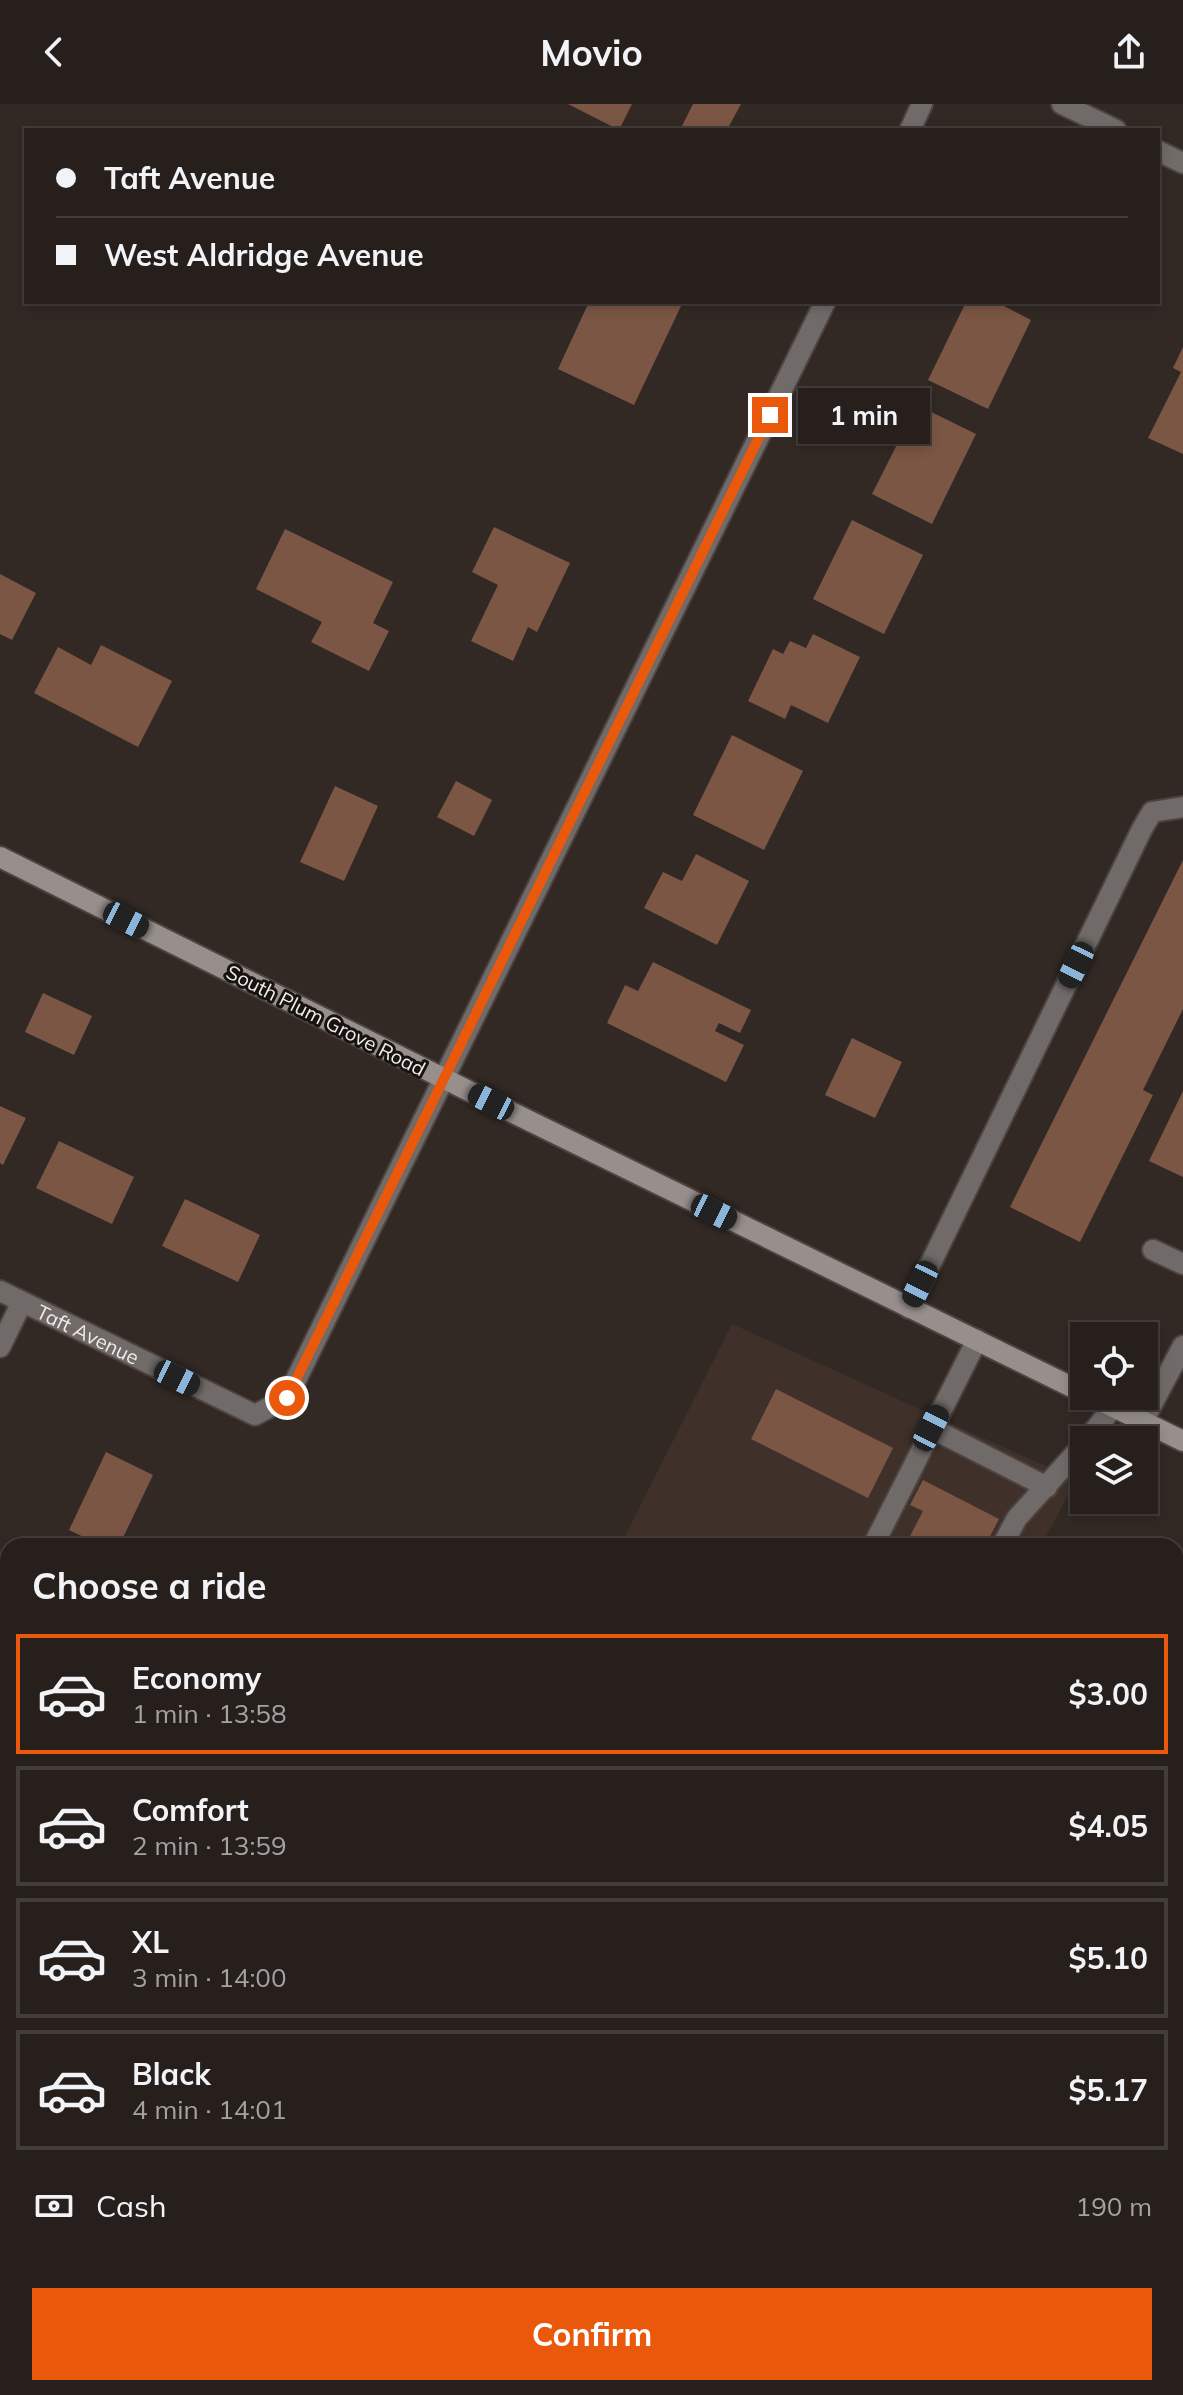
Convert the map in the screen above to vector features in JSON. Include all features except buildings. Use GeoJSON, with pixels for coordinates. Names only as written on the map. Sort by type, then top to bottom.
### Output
{"type":"FeatureCollection","features":[{"type":"Feature","properties":{"kind":"main road","name":"South Plum Grove Road"},"geometry":{"type":"LineString","coordinates":[[0,857],[1070,1386]]}},
{"type":"Feature","properties":{"kind":"main road"},"geometry":{"type":"LineString","coordinates":[[1119,1410],[1183,1441]]}},
{"type":"Feature","properties":{"kind":"street"},"geometry":{"type":"LineString","coordinates":[[911,128],[922,104]]}},
{"type":"Feature","properties":{"kind":"street"},"geometry":{"type":"LineString","coordinates":[[1062,104],[1112,128]]}},
{"type":"Feature","properties":{"kind":"street"},"geometry":{"type":"LineString","coordinates":[[1160,152],[1183,163]]}},
{"type":"Feature","properties":{"kind":"street"},"geometry":{"type":"LineString","coordinates":[[444,1078],[824,304]]}},
{"type":"Feature","properties":{"kind":"street"},"geometry":{"type":"LineString","coordinates":[[909,1308],[1142,829],[1152,812],[1183,807]]}},
{"type":"Feature","properties":{"kind":"street","name":"Taft Avenue"},"geometry":{"type":"LineString","coordinates":[[0,1291],[255,1415],[287,1398],[444,1078]]}},
{"type":"Feature","properties":{"kind":"street"},"geometry":{"type":"LineString","coordinates":[[1153,1250],[1183,1264]]}},
{"type":"Feature","properties":{"kind":"street"},"geometry":{"type":"LineString","coordinates":[[0,1347],[22,1302]]}},
{"type":"Feature","properties":{"kind":"street"},"geometry":{"type":"LineString","coordinates":[[877,1538],[977,1340]]}},
{"type":"Feature","properties":{"kind":"street"},"geometry":{"type":"LineString","coordinates":[[1143,1421],[1183,1346]]}},
{"type":"Feature","properties":{"kind":"street"},"geometry":{"type":"LineString","coordinates":[[1098,1426],[1111,1410]]}},
{"type":"Feature","properties":{"kind":"street"},"geometry":{"type":"LineString","coordinates":[[931,1428],[1047,1487]]}},
{"type":"Feature","properties":{"kind":"street"},"geometry":{"type":"LineString","coordinates":[[1006,1538],[1017,1518],[1070,1460]]}},
{"type":"Feature","properties":{"kind":"shaded area"},"geometry":{"type":"Polygon","coordinates":[[[732,1324],[1070,1477],[1070,1491],[1045,1538],[624,1538],[732,1324]]]}},
{"type":"Feature","properties":{"kind":"route"},"geometry":{"type":"LineString","coordinates":[[287,1398],[770,415]]}}]}
